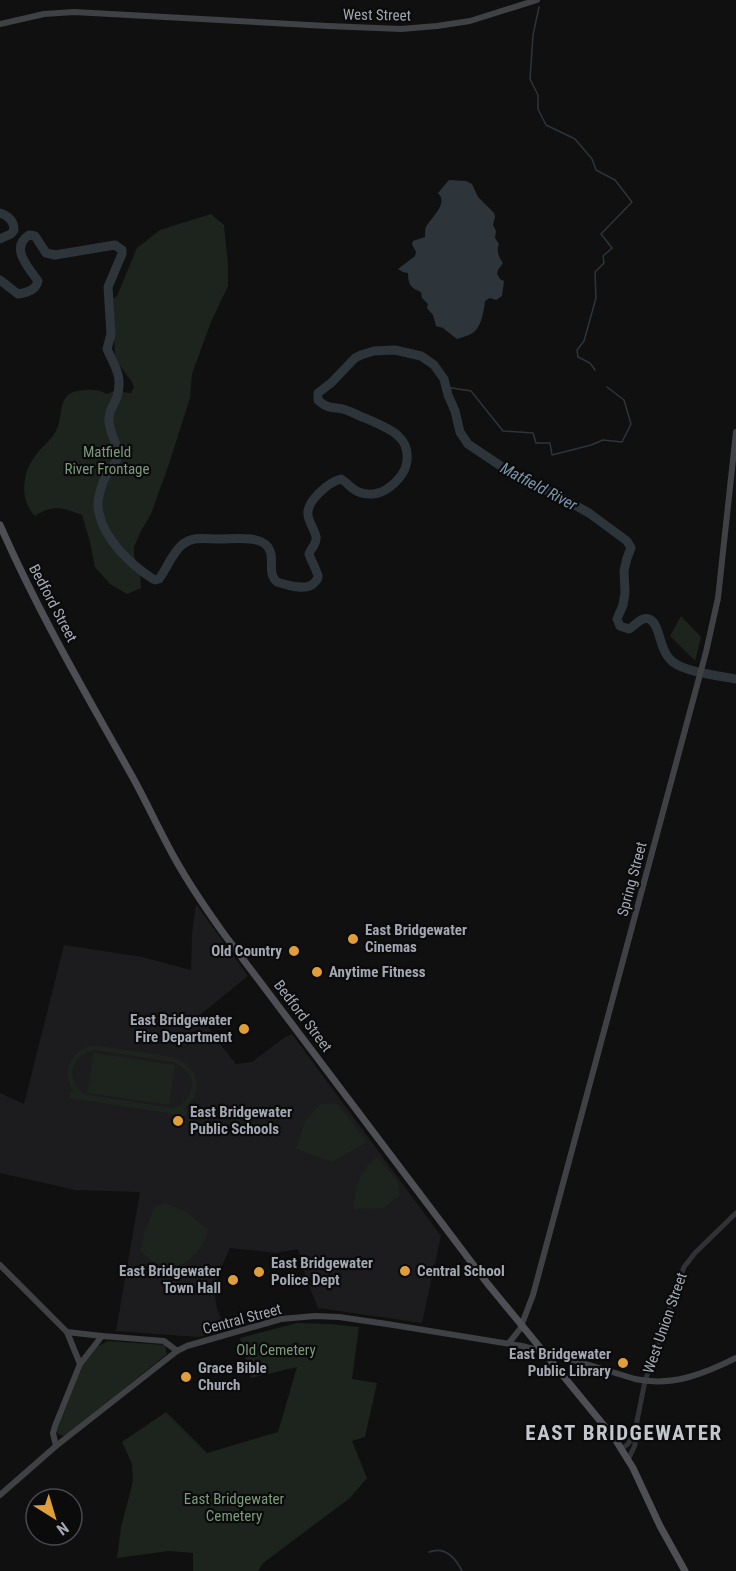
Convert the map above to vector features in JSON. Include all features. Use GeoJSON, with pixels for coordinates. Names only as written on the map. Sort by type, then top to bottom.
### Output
{"type":"FeatureCollection","features":[{"type":"Feature","properties":{"kind":"main road","name":"West Street"},"geometry":{"type":"LineString","coordinates":[[0,24],[33,16],[74,12],[407,28],[470,21],[537,0]]}},
{"type":"Feature","properties":{"kind":"main road","name":"Spring Street"},"geometry":{"type":"LineString","coordinates":[[509,1343],[521,1326],[532,1297],[703,665],[717,601],[736,432]]}},
{"type":"Feature","properties":{"kind":"main road","name":"Bedford Street"},"geometry":{"type":"LineString","coordinates":[[0,525],[49,627],[196,894],[255,976],[478,1271],[615,1439],[685,1571]]}},
{"type":"Feature","properties":{"kind":"main road"},"geometry":{"type":"LineString","coordinates":[[0,1265],[67,1332],[80,1364]]}},
{"type":"Feature","properties":{"kind":"main road","name":"Central Street"},"geometry":{"type":"LineString","coordinates":[[0,1495],[56,1446],[177,1351],[281,1319],[315,1316],[387,1323],[509,1343],[541,1350],[645,1381],[683,1379],[711,1370],[736,1358]]}},
{"type":"Feature","properties":{"kind":"main road"},"geometry":{"type":"LineString","coordinates":[[67,1332],[164,1341],[177,1351]]}},
{"type":"Feature","properties":{"kind":"main road"},"geometry":{"type":"LineString","coordinates":[[56,1446],[53,1433],[55,1426],[80,1364],[102,1336]]}},
{"type":"Feature","properties":{"kind":"street","name":"West Union Street"},"geometry":{"type":"LineString","coordinates":[[628,1460],[635,1444],[635,1431],[645,1381],[684,1267],[694,1253],[736,1213]]}},
{"type":"Feature","properties":{"kind":"street"},"geometry":{"type":"LineString","coordinates":[[621,1449],[628,1444],[635,1431]]}},
{"type":"Feature","properties":{"kind":"shaded area"},"geometry":{"type":"Polygon","coordinates":[[[449,180],[466,181],[472,184],[478,197],[494,213],[495,238],[499,244],[498,254],[503,263],[497,274],[504,281],[502,296],[496,300],[490,298],[485,301],[481,320],[476,330],[470,335],[457,339],[443,328],[436,326],[421,292],[411,286],[408,273],[398,269],[415,256],[413,241],[425,237],[426,227],[440,206],[441,197],[438,193],[449,180]]]}},
{"type":"Feature","properties":{"kind":"shaded area","name":"East Bridgewater Public Schools"},"geometry":{"type":"Polygon","coordinates":[[[196,904],[248,976],[200,1015],[220,1044],[236,1064],[252,1062],[292,1034],[441,1236],[422,1323],[318,1308],[298,1249],[276,1253],[230,1248],[217,1277],[215,1296],[217,1309],[226,1329],[198,1337],[116,1331],[140,1192],[75,1190],[0,1173],[0,1093],[24,1104],[64,945],[142,957],[191,970],[196,904]]]}},
{"type":"Feature","properties":{"kind":"green space","name":"Matfield River Frontage"},"geometry":{"type":"Polygon","coordinates":[[[211,214],[224,225],[228,286],[211,322],[192,374],[190,398],[151,514],[134,547],[141,588],[127,594],[110,584],[95,567],[82,515],[58,508],[41,512],[35,516],[26,502],[25,478],[35,456],[56,431],[63,404],[69,394],[91,390],[107,394],[114,391],[131,393],[134,387],[115,359],[112,299],[117,296],[137,248],[160,230],[211,214]]]}},
{"type":"Feature","properties":{"kind":"green space"},"geometry":{"type":"Polygon","coordinates":[[[681,616],[701,637],[695,661],[670,636],[681,616]]]}},
{"type":"Feature","properties":{"kind":"green space"},"geometry":{"type":"Polygon","coordinates":[[[100,1046],[173,1057],[185,1063],[194,1073],[197,1086],[194,1098],[183,1109],[187,1110],[186,1116],[69,1098],[70,1092],[74,1092],[68,1078],[69,1064],[83,1049],[100,1046]],[[95,1050],[80,1056],[72,1075],[78,1088],[84,1094],[173,1108],[187,1098],[192,1085],[187,1071],[172,1062],[95,1050]]]}},
{"type":"Feature","properties":{"kind":"green space"},"geometry":{"type":"Polygon","coordinates":[[[94,1053],[175,1065],[169,1105],[87,1093],[94,1053]]]}},
{"type":"Feature","properties":{"kind":"green space"},"geometry":{"type":"Polygon","coordinates":[[[337,1103],[367,1142],[332,1162],[296,1149],[305,1121],[321,1104],[337,1103]]]}},
{"type":"Feature","properties":{"kind":"green space"},"geometry":{"type":"Polygon","coordinates":[[[378,1157],[398,1183],[400,1195],[384,1208],[353,1209],[362,1173],[378,1157]]]}},
{"type":"Feature","properties":{"kind":"green space"},"geometry":{"type":"Polygon","coordinates":[[[165,1203],[185,1211],[209,1231],[195,1254],[182,1265],[174,1267],[165,1267],[155,1263],[140,1250],[145,1230],[155,1207],[165,1203]]]}},
{"type":"Feature","properties":{"kind":"green space","name":"East Bridgewater Cemetery"},"geometry":{"type":"Polygon","coordinates":[[[297,1323],[359,1327],[352,1379],[377,1383],[365,1437],[352,1441],[367,1478],[350,1498],[263,1563],[258,1571],[193,1571],[193,1553],[169,1551],[117,1558],[121,1527],[133,1481],[132,1464],[122,1442],[166,1412],[207,1453],[278,1432],[297,1367],[251,1378],[240,1338],[297,1323]]]}},
{"type":"Feature","properties":{"kind":"green space"},"geometry":{"type":"Polygon","coordinates":[[[108,1341],[165,1345],[167,1354],[65,1436],[59,1434],[56,1430],[84,1362],[96,1347],[108,1341]]]}},
{"type":"Feature","properties":{"kind":"waterway"},"geometry":{"type":"LineString","coordinates":[[539,7],[533,35],[530,79],[538,95],[538,109],[546,125],[575,139],[592,159],[596,170],[615,180],[632,202],[601,234],[612,248],[603,256],[604,263],[595,272],[596,298],[584,341],[577,350],[578,357],[590,363],[595,370]]}},
{"type":"Feature","properties":{"kind":"waterway","name":"Matfield River"},"geometry":{"type":"LineString","coordinates":[[0,213],[10,219],[14,230],[0,239]]}},
{"type":"Feature","properties":{"kind":"waterway","name":"Matfield River"},"geometry":{"type":"LineString","coordinates":[[0,280],[18,294],[28,292],[35,287],[38,281],[21,252],[23,240],[29,235],[35,236],[46,253],[55,255],[115,245],[122,250],[108,287],[111,334],[107,349],[119,383],[109,423],[118,453],[116,461],[103,482],[98,509],[112,542],[128,559],[153,579],[159,579],[175,552],[187,541],[238,538],[259,541],[268,547],[272,574],[277,582],[303,587],[312,585],[318,575],[309,554],[316,539],[308,515],[314,498],[325,488],[341,479],[360,493],[383,491],[400,477],[407,460],[404,444],[394,433],[349,411],[324,405],[318,400],[318,393],[355,358],[374,351],[395,350],[421,356],[434,365],[444,379],[460,432],[468,444],[523,481],[553,493],[589,513],[627,541],[631,548],[624,571],[623,605],[617,619],[620,626],[629,629],[641,620],[649,619],[656,626],[665,651],[673,662],[694,671],[736,679]]}},
{"type":"Feature","properties":{"kind":"waterway"},"geometry":{"type":"LineString","coordinates":[[446,387],[471,391],[503,431],[533,433],[536,443],[550,443],[552,455],[603,440],[622,442],[631,424],[624,400],[607,387]]}},
{"type":"Feature","properties":{"kind":"waterway"},"geometry":{"type":"LineString","coordinates":[[429,1552],[440,1550],[449,1554],[462,1571]]}},
{"type":"Feature","properties":{"kind":"place","name":"East Bridgewater Cinemas"},"geometry":{"type":"Point","coordinates":[353,939]}},
{"type":"Feature","properties":{"kind":"place","name":"Old Country"},"geometry":{"type":"Point","coordinates":[294,951]}},
{"type":"Feature","properties":{"kind":"place","name":"Anytime Fitness"},"geometry":{"type":"Point","coordinates":[317,972]}},
{"type":"Feature","properties":{"kind":"place","name":"East Bridgewater Fire Department"},"geometry":{"type":"Point","coordinates":[244,1029]}},
{"type":"Feature","properties":{"kind":"place","name":"East Bridgewater Public Schools"},"geometry":{"type":"Point","coordinates":[178,1121]}},
{"type":"Feature","properties":{"kind":"place","name":"Central School"},"geometry":{"type":"Point","coordinates":[405,1271]}},
{"type":"Feature","properties":{"kind":"place","name":"East Bridgewater Police Dept"},"geometry":{"type":"Point","coordinates":[259,1272]}},
{"type":"Feature","properties":{"kind":"place","name":"East Bridgewater Town Hall"},"geometry":{"type":"Point","coordinates":[233,1280]}},
{"type":"Feature","properties":{"kind":"place","name":"East Bridgewater Public Library"},"geometry":{"type":"Point","coordinates":[623,1363]}},
{"type":"Feature","properties":{"kind":"place","name":"Grace Bible Church"},"geometry":{"type":"Point","coordinates":[186,1377]}},
{"type":"Feature","properties":{"kind":"district","name":"EAST BRIDGEWATER"},"geometry":{"type":"Point","coordinates":[624,1433]}},
{"type":"Feature","properties":{"kind":"park label","name":"Old Cemetery"},"geometry":{"type":"Point","coordinates":[276,1350]}}]}
